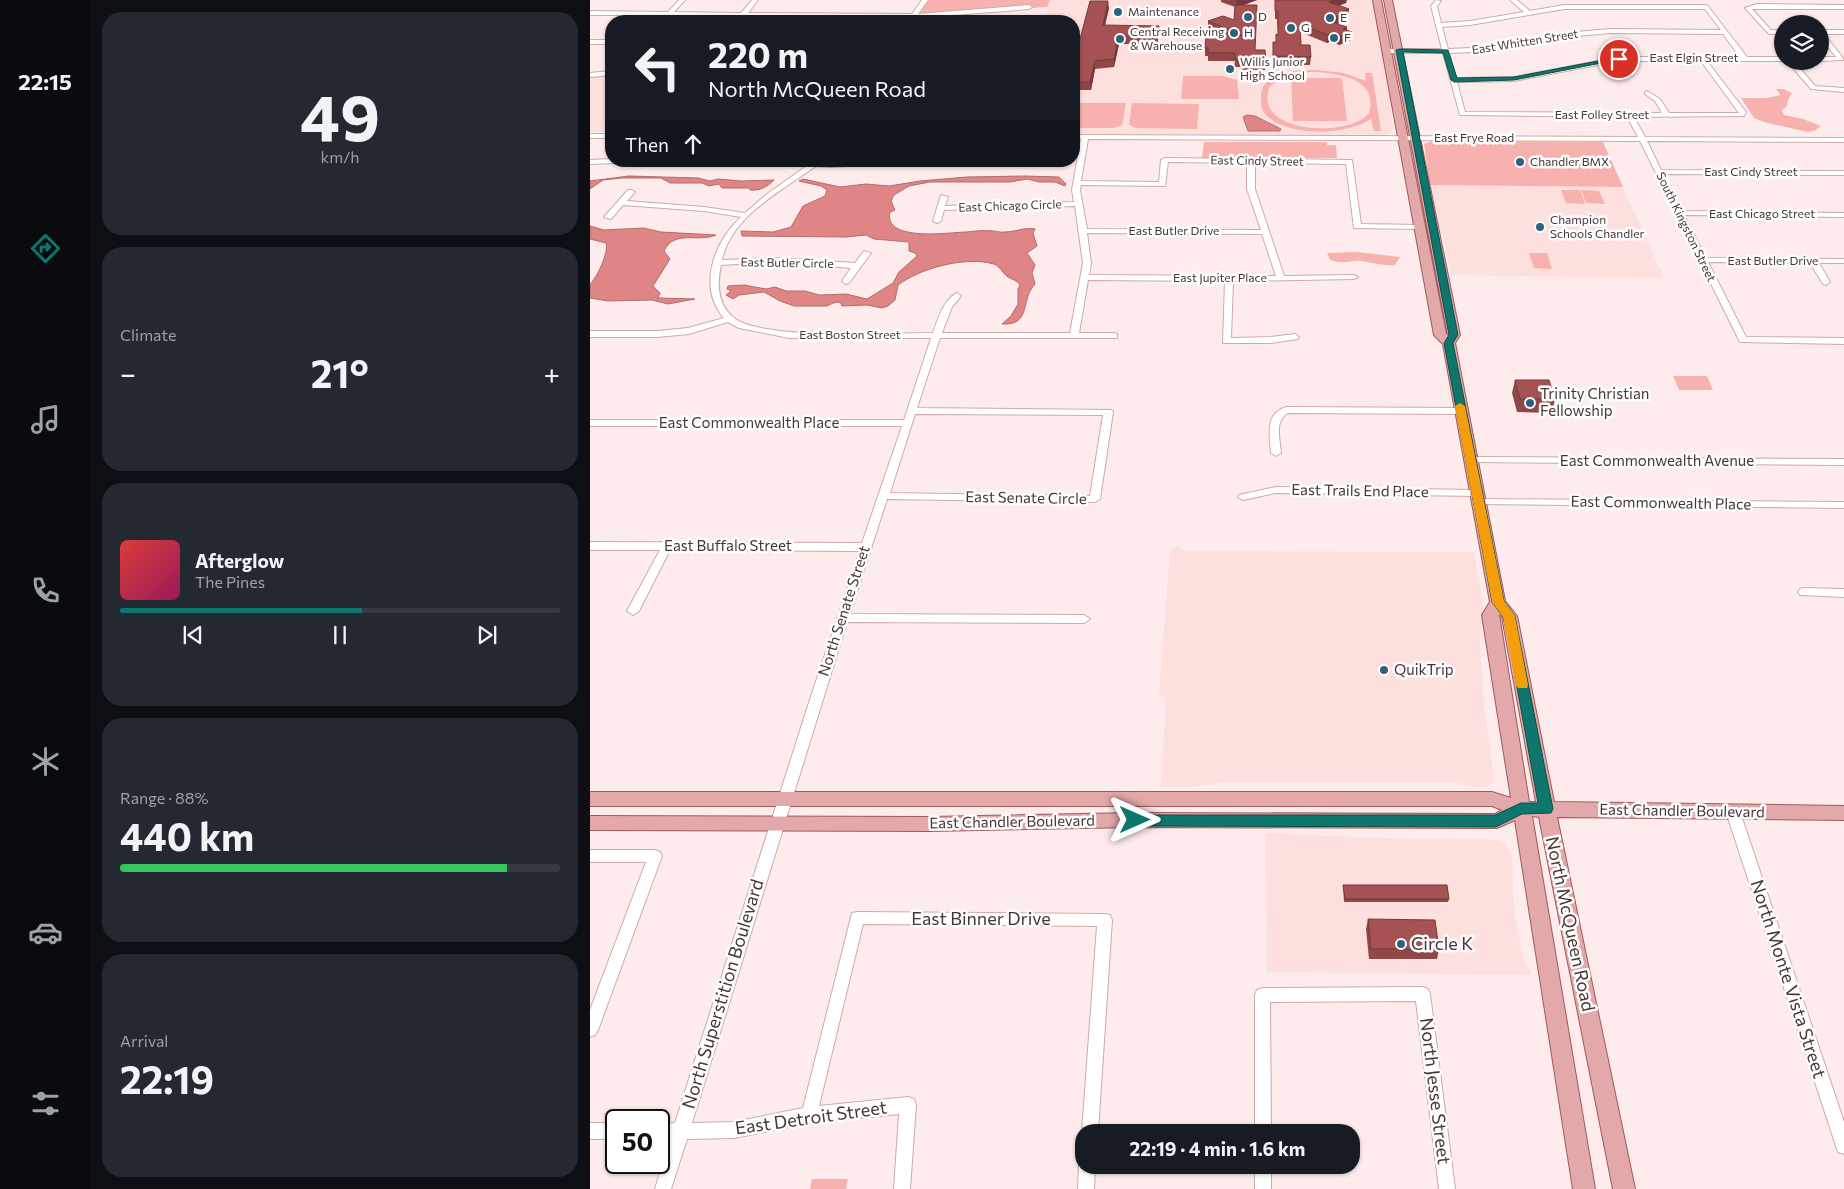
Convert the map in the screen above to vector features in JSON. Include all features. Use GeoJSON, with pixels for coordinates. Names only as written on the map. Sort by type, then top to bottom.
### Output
{"type":"FeatureCollection","features":[{"type":"Feature","properties":{"kind":"main road"},"geometry":{"type":"LineString","coordinates":[[1377,0],[1403,138],[1426,227]]}},
{"type":"Feature","properties":{"kind":"main road"},"geometry":{"type":"LineString","coordinates":[[1388,0],[1415,138],[1426,227]]}},
{"type":"Feature","properties":{"kind":"main road","name":"North McQueen Road"},"geometry":{"type":"LineString","coordinates":[[1426,227],[1454,335],[1448,343],[1498,602],[1509,616],[1546,809],[1624,1189]]}},
{"type":"Feature","properties":{"kind":"main road","name":"North McQueen Road"},"geometry":{"type":"LineString","coordinates":[[1498,602],[1490,615],[1584,1189]]}},
{"type":"Feature","properties":{"kind":"main road"},"geometry":{"type":"LineString","coordinates":[[1135,820],[1136,798]]}},
{"type":"Feature","properties":{"kind":"main road","name":"East Chandler Boulevard"},"geometry":{"type":"LineString","coordinates":[[590,799],[1492,799],[1521,809],[1844,813]]}},
{"type":"Feature","properties":{"kind":"main road","name":"East Chandler Boulevard"},"geometry":{"type":"LineString","coordinates":[[590,824],[1135,820],[1496,821],[1521,809]]}},
{"type":"Feature","properties":{"kind":"street"},"geometry":{"type":"LineString","coordinates":[[669,13],[682,0]]}},
{"type":"Feature","properties":{"kind":"street"},"geometry":{"type":"LineString","coordinates":[[744,14],[755,0]]}},
{"type":"Feature","properties":{"kind":"street"},"geometry":{"type":"LineString","coordinates":[[918,15],[925,0]]}},
{"type":"Feature","properties":{"kind":"street"},"geometry":{"type":"LineString","coordinates":[[919,15],[931,0]]}},
{"type":"Feature","properties":{"kind":"street"},"geometry":{"type":"LineString","coordinates":[[1513,0],[1528,12]]}},
{"type":"Feature","properties":{"kind":"street"},"geometry":{"type":"LineString","coordinates":[[1838,0],[1844,7]]}},
{"type":"Feature","properties":{"kind":"street"},"geometry":{"type":"LineString","coordinates":[[1438,1],[1434,6],[1454,80]]}},
{"type":"Feature","properties":{"kind":"street"},"geometry":{"type":"LineString","coordinates":[[1438,24],[1470,23],[1528,12],[1586,6],[1707,7],[1744,58]]}},
{"type":"Feature","properties":{"kind":"street"},"geometry":{"type":"LineString","coordinates":[[1774,32],[1769,32],[1748,8],[1750,6],[1844,7]]}},
{"type":"Feature","properties":{"kind":"street"},"geometry":{"type":"LineString","coordinates":[[939,15],[1029,7]]}},
{"type":"Feature","properties":{"kind":"street"},"geometry":{"type":"LineString","coordinates":[[590,13],[802,15]]}},
{"type":"Feature","properties":{"kind":"street","name":"East Whitten Street"},"geometry":{"type":"LineString","coordinates":[[1386,51],[1495,49],[1597,31],[1725,32]]}},
{"type":"Feature","properties":{"kind":"street"},"geometry":{"type":"LineString","coordinates":[[1829,33],[1844,32]]}},
{"type":"Feature","properties":{"kind":"street"},"geometry":{"type":"LineString","coordinates":[[590,42],[605,42]]}},
{"type":"Feature","properties":{"kind":"street"},"geometry":{"type":"LineString","coordinates":[[1829,44],[1841,59],[1829,59]]}},
{"type":"Feature","properties":{"kind":"street","name":"East Folley Street"},"geometry":{"type":"LineString","coordinates":[[1454,80],[1462,114],[1742,115],[1743,112],[1730,93],[1714,76],[1702,58]]}},
{"type":"Feature","properties":{"kind":"street","name":"East Elgin Street"},"geometry":{"type":"LineString","coordinates":[[1454,80],[1514,78],[1619,59],[1774,59]]}},
{"type":"Feature","properties":{"kind":"street"},"geometry":{"type":"LineString","coordinates":[[1797,70],[1812,88],[1843,90]]}},
{"type":"Feature","properties":{"kind":"street"},"geometry":{"type":"LineString","coordinates":[[1546,73],[1558,81]]}},
{"type":"Feature","properties":{"kind":"street"},"geometry":{"type":"LineString","coordinates":[[590,75],[605,74]]}},
{"type":"Feature","properties":{"kind":"street"},"geometry":{"type":"LineString","coordinates":[[1647,93],[1658,100],[1667,115]]}},
{"type":"Feature","properties":{"kind":"street","name":"South Kingston Street"},"geometry":{"type":"LineString","coordinates":[[1630,115],[1742,340],[1844,341]]}},
{"type":"Feature","properties":{"kind":"street"},"geometry":{"type":"LineString","coordinates":[[590,136],[605,136]]}},
{"type":"Feature","properties":{"kind":"street","name":"East Frye Road"},"geometry":{"type":"LineString","coordinates":[[1080,137],[1642,139],[1843,142]]}},
{"type":"Feature","properties":{"kind":"street"},"geometry":{"type":"LineString","coordinates":[[1080,151],[1085,137]]}},
{"type":"Feature","properties":{"kind":"street","name":"East Cindy Street"},"geometry":{"type":"LineString","coordinates":[[1077,183],[1162,184],[1165,160],[1349,162],[1357,226],[1426,227]]}},
{"type":"Feature","properties":{"kind":"street"},"geometry":{"type":"LineString","coordinates":[[590,162],[605,161]]}},
{"type":"Feature","properties":{"kind":"street"},"geometry":{"type":"LineString","coordinates":[[1250,161],[1251,189],[1282,278]]}},
{"type":"Feature","properties":{"kind":"street"},"geometry":{"type":"LineString","coordinates":[[590,334],[657,334],[689,331],[730,320],[715,300],[713,286],[716,263],[727,237],[746,215],[770,195],[811,167]]}},
{"type":"Feature","properties":{"kind":"street"},"geometry":{"type":"LineString","coordinates":[[1074,336],[1085,277],[1086,248],[1078,204],[1077,167]]}},
{"type":"Feature","properties":{"kind":"street","name":"East Cindy Street"},"geometry":{"type":"LineString","coordinates":[[1659,172],[1844,173]]}},
{"type":"Feature","properties":{"kind":"street"},"geometry":{"type":"LineString","coordinates":[[608,216],[631,192]]}},
{"type":"Feature","properties":{"kind":"street","name":"East Chicago Circle"},"geometry":{"type":"LineString","coordinates":[[938,221],[944,197]]}},
{"type":"Feature","properties":{"kind":"street"},"geometry":{"type":"LineString","coordinates":[[621,202],[704,209],[746,215]]}},
{"type":"Feature","properties":{"kind":"street","name":"East Chicago Circle"},"geometry":{"type":"LineString","coordinates":[[941,208],[1078,204]]}},
{"type":"Feature","properties":{"kind":"street","name":"East Chicago Street"},"geometry":{"type":"LineString","coordinates":[[1679,214],[1844,214]]}},
{"type":"Feature","properties":{"kind":"street","name":"East Butler Drive"},"geometry":{"type":"LineString","coordinates":[[1083,231],[1265,232]]}},
{"type":"Feature","properties":{"kind":"street","name":"East Butler Circle"},"geometry":{"type":"LineString","coordinates":[[846,282],[867,253]]}},
{"type":"Feature","properties":{"kind":"street","name":"East Butler Circle"},"geometry":{"type":"LineString","coordinates":[[716,263],[775,260],[857,266]]}},
{"type":"Feature","properties":{"kind":"street","name":"East Butler Drive"},"geometry":{"type":"LineString","coordinates":[[1703,260],[1844,261]]}},
{"type":"Feature","properties":{"kind":"street"},"geometry":{"type":"LineString","coordinates":[[1813,261],[1826,282]]}},
{"type":"Feature","properties":{"kind":"street","name":"East Jupiter Place"},"geometry":{"type":"LineString","coordinates":[[1085,277],[1229,279],[1354,277]]}},
{"type":"Feature","properties":{"kind":"street"},"geometry":{"type":"LineString","coordinates":[[1229,279],[1226,341],[1271,340],[1295,337]]}},
{"type":"Feature","properties":{"kind":"street","name":"North Senate Street"},"geometry":{"type":"LineString","coordinates":[[784,800],[865,547],[937,335],[948,306],[957,296]]}},
{"type":"Feature","properties":{"kind":"street","name":"East Boston Street"},"geometry":{"type":"LineString","coordinates":[[730,320],[742,326],[789,335],[1114,336]]}},
{"type":"Feature","properties":{"kind":"street"},"geometry":{"type":"LineString","coordinates":[[1276,453],[1274,419],[1278,414],[1286,410],[1461,411]]}},
{"type":"Feature","properties":{"kind":"street","name":"East Senate Circle"},"geometry":{"type":"LineString","coordinates":[[883,496],[1095,499],[1108,412],[912,411]]}},
{"type":"Feature","properties":{"kind":"street","name":"East Commonwealth Place"},"geometry":{"type":"LineString","coordinates":[[590,423],[908,423]]}},
{"type":"Feature","properties":{"kind":"street","name":"East Commonwealth Avenue"},"geometry":{"type":"LineString","coordinates":[[1471,460],[1844,462]]}},
{"type":"Feature","properties":{"kind":"street","name":"East Trails End Place"},"geometry":{"type":"LineString","coordinates":[[1243,496],[1276,490],[1478,497]]}},
{"type":"Feature","properties":{"kind":"street","name":"East Commonwealth Place"},"geometry":{"type":"LineString","coordinates":[[1478,497],[1844,505]]}},
{"type":"Feature","properties":{"kind":"street","name":"East Buffalo Street"},"geometry":{"type":"LineString","coordinates":[[590,546],[865,547]]}},
{"type":"Feature","properties":{"kind":"street"},"geometry":{"type":"LineString","coordinates":[[633,611],[667,546]]}},
{"type":"Feature","properties":{"kind":"street"},"geometry":{"type":"LineString","coordinates":[[1804,592],[1844,593]]}},
{"type":"Feature","properties":{"kind":"street"},"geometry":{"type":"LineString","coordinates":[[842,618],[1084,618]]}},
{"type":"Feature","properties":{"kind":"street","name":"North Superstition Boulevard"},"geometry":{"type":"LineString","coordinates":[[663,1189],[784,800]]}},
{"type":"Feature","properties":{"kind":"street","name":"North Monte Vista Street"},"geometry":{"type":"LineString","coordinates":[[1733,812],[1844,1146]]}},
{"type":"Feature","properties":{"kind":"street"},"geometry":{"type":"LineString","coordinates":[[590,856],[655,856],[596,1000],[590,1030]]}},
{"type":"Feature","properties":{"kind":"street","name":"East Binner Drive"},"geometry":{"type":"LineString","coordinates":[[809,1115],[857,918],[1105,920],[1091,1124]]}},
{"type":"Feature","properties":{"kind":"street","name":"North Jesse Street"},"geometry":{"type":"LineString","coordinates":[[1263,1124],[1262,995],[1422,994],[1447,1189]]}},
{"type":"Feature","properties":{"kind":"street","name":"East Detroit Street"},"geometry":{"type":"LineString","coordinates":[[670,1132],[734,1130],[809,1115],[908,1105],[902,1189]]}},
{"type":"Feature","properties":{"kind":"street"},"geometry":{"type":"LineString","coordinates":[[590,1131],[605,1131]]}},
{"type":"Feature","properties":{"kind":"street"},"geometry":{"type":"LineString","coordinates":[[1086,1189],[1087,1174]]}},
{"type":"Feature","properties":{"kind":"street"},"geometry":{"type":"LineString","coordinates":[[1263,1174],[1263,1189]]}},
{"type":"Feature","properties":{"kind":"shaded area"},"geometry":{"type":"Polygon","coordinates":[[[928,0],[1050,0],[1047,7],[919,15],[928,0]]]}},
{"type":"Feature","properties":{"kind":"shaded area","name":"Willis Junior High School"},"geometry":{"type":"Polygon","coordinates":[[[1050,0],[1374,0],[1389,83],[1393,132],[1387,135],[1080,134],[1080,15],[1045,15],[1050,0]]]}},
{"type":"Feature","properties":{"kind":"shaded area"},"geometry":{"type":"Polygon","coordinates":[[[1308,70],[1344,73],[1366,81],[1365,73],[1372,73],[1381,131],[1374,131],[1371,119],[1348,128],[1333,131],[1303,131],[1288,128],[1266,115],[1262,109],[1261,97],[1267,82],[1281,74],[1308,70]],[[1309,72],[1285,77],[1270,86],[1268,102],[1274,114],[1287,122],[1304,127],[1324,128],[1342,126],[1358,121],[1369,113],[1371,101],[1368,91],[1361,84],[1341,75],[1309,72]]]}},
{"type":"Feature","properties":{"kind":"shaded area"},"geometry":{"type":"Polygon","coordinates":[[[605,75],[605,132],[590,132],[590,76],[605,75]]]}},
{"type":"Feature","properties":{"kind":"shaded area"},"geometry":{"type":"Polygon","coordinates":[[[1183,76],[1223,76],[1237,80],[1239,99],[1181,99],[1183,76]]]}},
{"type":"Feature","properties":{"kind":"shaded area"},"geometry":{"type":"Polygon","coordinates":[[[1291,78],[1342,78],[1347,121],[1293,121],[1291,78]]]}},
{"type":"Feature","properties":{"kind":"shaded area"},"geometry":{"type":"Polygon","coordinates":[[[1776,89],[1783,89],[1792,93],[1787,106],[1782,110],[1784,115],[1803,119],[1821,126],[1816,130],[1808,132],[1754,118],[1741,98],[1767,98],[1780,95],[1776,89]]]}},
{"type":"Feature","properties":{"kind":"shaded area"},"geometry":{"type":"Polygon","coordinates":[[[1080,103],[1126,103],[1122,125],[1114,128],[1080,128],[1080,103]]]}},
{"type":"Feature","properties":{"kind":"shaded area"},"geometry":{"type":"Polygon","coordinates":[[[1132,103],[1199,104],[1197,129],[1136,128],[1129,125],[1132,103]]]}},
{"type":"Feature","properties":{"kind":"shaded area"},"geometry":{"type":"Polygon","coordinates":[[[1247,115],[1255,116],[1281,129],[1280,131],[1248,131],[1243,117],[1247,115]]]}},
{"type":"Feature","properties":{"kind":"shaded area","name":"Chandler BMX"},"geometry":{"type":"Polygon","coordinates":[[[1432,141],[1603,142],[1623,187],[1430,185],[1424,144],[1432,141]]]}},
{"type":"Feature","properties":{"kind":"shaded area"},"geometry":{"type":"Polygon","coordinates":[[[1204,142],[1327,142],[1327,145],[1336,145],[1337,158],[1202,158],[1204,142]]]}},
{"type":"Feature","properties":{"kind":"shaded area"},"geometry":{"type":"Polygon","coordinates":[[[629,176],[698,178],[710,181],[718,179],[741,181],[774,180],[763,188],[750,190],[749,188],[722,188],[719,184],[709,186],[702,183],[670,183],[661,178],[622,178],[603,180],[590,189],[590,181],[629,176]]]}},
{"type":"Feature","properties":{"kind":"shaded area"},"geometry":{"type":"Polygon","coordinates":[[[967,177],[1059,177],[1066,184],[1065,186],[1055,182],[1039,182],[1027,179],[1010,182],[930,182],[909,186],[894,195],[891,201],[895,210],[890,212],[891,222],[897,228],[920,234],[1004,232],[1035,229],[1033,233],[1037,246],[1027,253],[1035,265],[1032,273],[1035,284],[1028,297],[1022,316],[1018,321],[1002,324],[1011,316],[1018,304],[1018,289],[1020,285],[996,265],[982,262],[944,265],[919,273],[898,285],[895,300],[882,308],[867,305],[842,306],[840,302],[827,306],[794,306],[764,292],[739,295],[733,299],[726,295],[731,291],[727,289],[728,286],[744,285],[766,289],[775,287],[786,291],[805,291],[819,295],[846,294],[867,299],[893,283],[899,272],[917,256],[909,251],[909,242],[874,239],[866,235],[846,237],[742,236],[741,231],[773,232],[791,227],[803,206],[825,196],[827,190],[821,186],[799,181],[803,179],[840,187],[866,184],[889,186],[967,177]]]}},
{"type":"Feature","properties":{"kind":"shaded area","name":"Champion Schools Chandler"},"geometry":{"type":"Polygon","coordinates":[[[1430,185],[1623,187],[1664,278],[1450,275],[1451,272],[1443,235],[1435,220],[1430,185]]]}},
{"type":"Feature","properties":{"kind":"shaded area"},"geometry":{"type":"Polygon","coordinates":[[[1561,190],[1580,190],[1585,204],[1566,203],[1561,190]]]}},
{"type":"Feature","properties":{"kind":"shaded area"},"geometry":{"type":"Polygon","coordinates":[[[1581,190],[1599,191],[1605,204],[1586,203],[1581,190]]]}},
{"type":"Feature","properties":{"kind":"shaded area"},"geometry":{"type":"Polygon","coordinates":[[[590,226],[604,230],[644,228],[661,232],[716,235],[702,238],[680,238],[668,244],[664,251],[670,259],[653,286],[660,293],[658,298],[695,299],[668,304],[652,300],[608,301],[590,298],[590,284],[602,265],[606,252],[606,243],[590,239],[590,226]]]}},
{"type":"Feature","properties":{"kind":"shaded area"},"geometry":{"type":"Polygon","coordinates":[[[1357,252],[1400,257],[1395,265],[1386,265],[1362,261],[1343,262],[1330,260],[1327,253],[1357,252]]]}},
{"type":"Feature","properties":{"kind":"shaded area"},"geometry":{"type":"Polygon","coordinates":[[[1529,253],[1547,253],[1552,269],[1534,268],[1529,253]]]}},
{"type":"Feature","properties":{"kind":"shaded area"},"geometry":{"type":"Polygon","coordinates":[[[1673,376],[1707,376],[1713,390],[1679,390],[1673,376]]]}},
{"type":"Feature","properties":{"kind":"shaded area"},"geometry":{"type":"Polygon","coordinates":[[[1177,546],[1186,551],[1474,552],[1484,610],[1480,642],[1484,706],[1494,778],[1493,783],[1479,788],[1455,782],[1225,782],[1191,787],[1161,787],[1166,698],[1159,694],[1170,550],[1177,546]]]}},
{"type":"Feature","properties":{"kind":"shaded area"},"geometry":{"type":"Polygon","coordinates":[[[1265,833],[1403,839],[1489,839],[1505,844],[1512,855],[1514,909],[1523,959],[1533,975],[1267,972],[1265,833]]]}},
{"type":"Feature","properties":{"kind":"shaded area"},"geometry":{"type":"Polygon","coordinates":[[[812,1179],[848,1179],[846,1189],[810,1189],[812,1179]]]}},
{"type":"Feature","properties":{"kind":"building"},"geometry":{"type":"Polygon","coordinates":[[[1275,0],[1333,0],[1329,2],[1349,9],[1341,12],[1345,13],[1327,20],[1347,27],[1343,29],[1352,32],[1340,36],[1332,33],[1328,35],[1300,24],[1301,45],[1310,45],[1311,57],[1273,56],[1273,42],[1276,42],[1276,34],[1278,35],[1278,11],[1275,11],[1275,0]]]}},
{"type":"Feature","properties":{"kind":"building"},"geometry":{"type":"Polygon","coordinates":[[[1090,1],[1108,1],[1103,25],[1159,26],[1157,36],[1119,36],[1114,59],[1095,61],[1090,82],[1080,82],[1080,39],[1090,1]]]}},
{"type":"Feature","properties":{"kind":"building"},"geometry":{"type":"Polygon","coordinates":[[[1235,5],[1257,5],[1255,50],[1265,50],[1266,62],[1242,62],[1243,59],[1235,59],[1235,53],[1208,53],[1208,48],[1205,48],[1206,37],[1208,36],[1244,36],[1208,21],[1223,16],[1234,20],[1235,5]]]}},
{"type":"Feature","properties":{"kind":"building"},"geometry":{"type":"Polygon","coordinates":[[[1515,380],[1549,380],[1555,399],[1520,399],[1515,380]]]}},
{"type":"Feature","properties":{"kind":"building","name":"Circle K"},"geometry":{"type":"Polygon","coordinates":[[[1343,885],[1447,885],[1449,899],[1345,899],[1343,885]]]}},
{"type":"Feature","properties":{"kind":"building","name":"Circle K"},"geometry":{"type":"Polygon","coordinates":[[[1368,919],[1435,920],[1439,949],[1371,949],[1368,919]]]}},
{"type":"Feature","properties":{"kind":"slow traffic"},"geometry":{"type":"LineString","coordinates":[[1460,406],[1498,602],[1509,616],[1522,685]]}},
{"type":"Feature","properties":{"kind":"place","name":"Maintenance"},"geometry":{"type":"Point","coordinates":[1118,12]}},
{"type":"Feature","properties":{"kind":"place","name":"D"},"geometry":{"type":"Point","coordinates":[1248,17]}},
{"type":"Feature","properties":{"kind":"place","name":"E"},"geometry":{"type":"Point","coordinates":[1330,18]}},
{"type":"Feature","properties":{"kind":"place","name":"G"},"geometry":{"type":"Point","coordinates":[1291,28]}},
{"type":"Feature","properties":{"kind":"place","name":"H"},"geometry":{"type":"Point","coordinates":[1234,33]}},
{"type":"Feature","properties":{"kind":"place","name":"F"},"geometry":{"type":"Point","coordinates":[1334,38]}},
{"type":"Feature","properties":{"kind":"place","name":"Central Receiving & Warehouse"},"geometry":{"type":"Point","coordinates":[1120,39]}},
{"type":"Feature","properties":{"kind":"place","name":"Willis Junior High School"},"geometry":{"type":"Point","coordinates":[1230,69]}},
{"type":"Feature","properties":{"kind":"place","name":"Chandler BMX"},"geometry":{"type":"Point","coordinates":[1520,162]}},
{"type":"Feature","properties":{"kind":"place","name":"Champion Schools Chandler"},"geometry":{"type":"Point","coordinates":[1540,227]}},
{"type":"Feature","properties":{"kind":"place","name":"Trinity Christian Fellowship"},"geometry":{"type":"Point","coordinates":[1530,403]}},
{"type":"Feature","properties":{"kind":"place","name":"QuikTrip"},"geometry":{"type":"Point","coordinates":[1384,670]}},
{"type":"Feature","properties":{"kind":"place","name":"Circle K"},"geometry":{"type":"Point","coordinates":[1401,944]}},
{"type":"Feature","properties":{"kind":"route"},"geometry":{"type":"LineString","coordinates":[[1135,820],[1496,821],[1521,809],[1546,809],[1509,616],[1498,602],[1461,411],[1448,343],[1454,335],[1432,232],[1399,50],[1446,51],[1454,80],[1489,80],[1532,76],[1619,59]]}}]}
